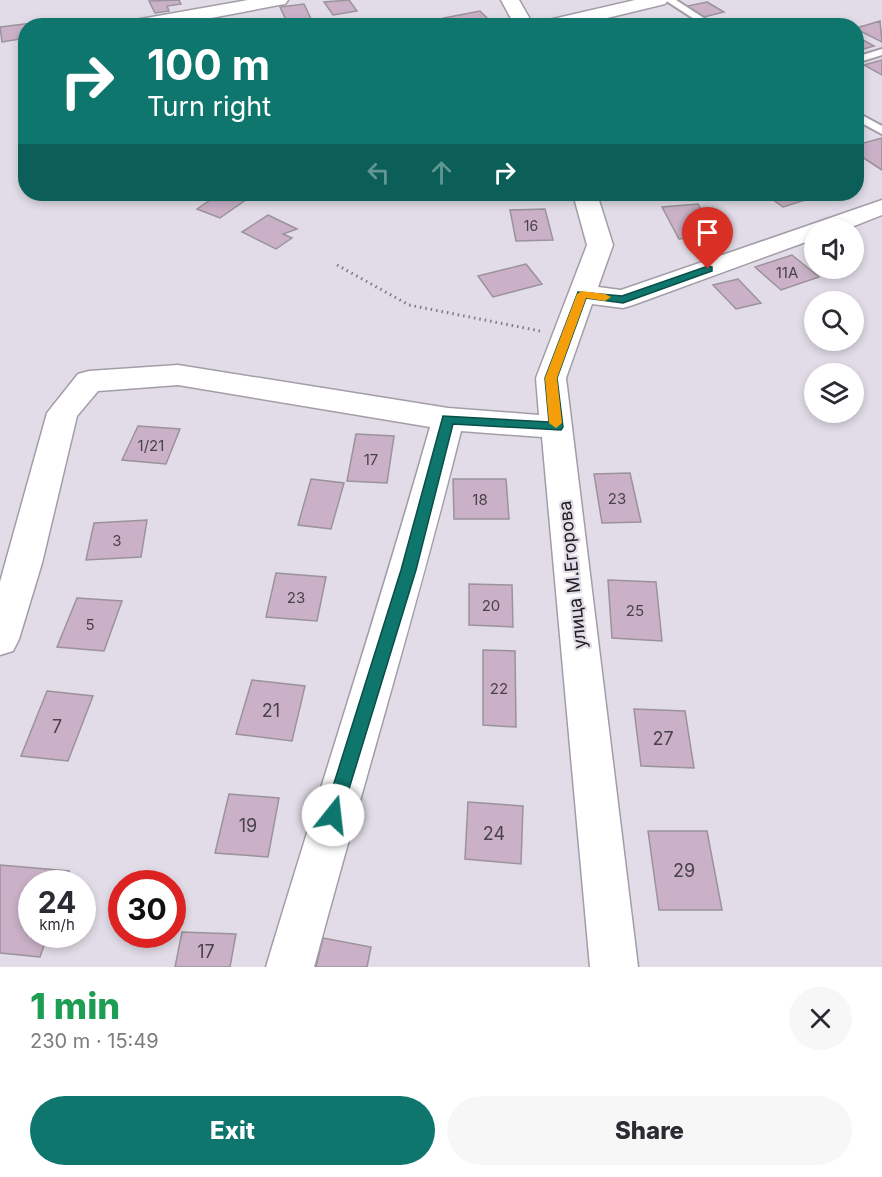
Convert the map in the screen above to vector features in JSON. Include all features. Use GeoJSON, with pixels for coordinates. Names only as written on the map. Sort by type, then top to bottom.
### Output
{"type":"FeatureCollection","features":[{"type":"Feature","properties":{"kind":"street"},"geometry":{"type":"LineString","coordinates":[[179,18],[279,0]]}},
{"type":"Feature","properties":{"kind":"street"},"geometry":{"type":"LineString","coordinates":[[510,0],[520,18]]}},
{"type":"Feature","properties":{"kind":"street"},"geometry":{"type":"LineString","coordinates":[[581,18],[659,0]]}},
{"type":"Feature","properties":{"kind":"street","name":"улица М.Егорова"},"geometry":{"type":"LineString","coordinates":[[587,201],[600,245],[551,378],[614,967]]}},
{"type":"Feature","properties":{"kind":"street"},"geometry":{"type":"LineString","coordinates":[[849,219],[882,207]]}},
{"type":"Feature","properties":{"kind":"street"},"geometry":{"type":"LineString","coordinates":[[582,294],[623,299],[804,235]]}},
{"type":"Feature","properties":{"kind":"street"},"geometry":{"type":"LineString","coordinates":[[0,639],[24,563],[62,413],[89,381],[178,375],[448,419],[556,427]]}},
{"type":"Feature","properties":{"kind":"street"},"geometry":{"type":"LineString","coordinates":[[290,967],[339,793],[408,570],[448,419]]}},
{"type":"Feature","properties":{"kind":"lane"},"geometry":{"type":"LineString","coordinates":[[670,0],[699,18]]}},
{"type":"Feature","properties":{"kind":"lane"},"geometry":{"type":"LineString","coordinates":[[864,58],[882,52]]}},
{"type":"Feature","properties":{"kind":"lane"},"geometry":{"type":"LineString","coordinates":[[864,120],[882,130]]}},
{"type":"Feature","properties":{"kind":"path"},"geometry":{"type":"LineString","coordinates":[[337,265],[409,305],[567,336]]}},
{"type":"Feature","properties":{"kind":"building"},"geometry":{"type":"Polygon","coordinates":[[[179,0],[181,4],[167,6],[169,11],[155,13],[149,1],[179,0]]]}},
{"type":"Feature","properties":{"kind":"building"},"geometry":{"type":"Polygon","coordinates":[[[349,0],[357,11],[333,15],[324,2],[349,0]]]}},
{"type":"Feature","properties":{"kind":"building"},"geometry":{"type":"Polygon","coordinates":[[[707,2],[724,12],[704,17],[687,6],[707,2]]]}},
{"type":"Feature","properties":{"kind":"building"},"geometry":{"type":"Polygon","coordinates":[[[304,4],[311,18],[285,18],[280,7],[304,4]]]}},
{"type":"Feature","properties":{"kind":"building"},"geometry":{"type":"Polygon","coordinates":[[[480,11],[487,18],[444,18],[480,11]]]}},
{"type":"Feature","properties":{"kind":"building"},"geometry":{"type":"Polygon","coordinates":[[[880,21],[882,42],[864,33],[864,26],[880,21]]]}},
{"type":"Feature","properties":{"kind":"building"},"geometry":{"type":"Polygon","coordinates":[[[18,25],[18,39],[2,42],[0,27],[18,25]]]}},
{"type":"Feature","properties":{"kind":"building"},"geometry":{"type":"Polygon","coordinates":[[[864,40],[874,46],[864,49],[864,40]]]}},
{"type":"Feature","properties":{"kind":"building"},"geometry":{"type":"Polygon","coordinates":[[[882,60],[882,75],[864,65],[882,60]]]}},
{"type":"Feature","properties":{"kind":"building"},"geometry":{"type":"Polygon","coordinates":[[[882,138],[882,170],[864,158],[864,143],[882,138]]]}},
{"type":"Feature","properties":{"kind":"building"},"geometry":{"type":"Polygon","coordinates":[[[209,201],[244,201],[220,218],[197,209],[209,201]]]}},
{"type":"Feature","properties":{"kind":"building"},"geometry":{"type":"Polygon","coordinates":[[[775,201],[802,201],[783,207],[775,201]]]}},
{"type":"Feature","properties":{"kind":"building"},"geometry":{"type":"Polygon","coordinates":[[[698,204],[716,236],[679,239],[662,207],[698,204]]]}},
{"type":"Feature","properties":{"kind":"building"},"geometry":{"type":"Polygon","coordinates":[[[545,209],[553,240],[516,241],[510,210],[545,209]]]}},
{"type":"Feature","properties":{"kind":"building"},"geometry":{"type":"Polygon","coordinates":[[[268,215],[297,229],[283,234],[292,238],[276,249],[242,232],[268,215]]]}},
{"type":"Feature","properties":{"kind":"building"},"geometry":{"type":"Polygon","coordinates":[[[792,255],[804,265],[804,279],[813,279],[781,290],[755,267],[792,255]]]}},
{"type":"Feature","properties":{"kind":"building"},"geometry":{"type":"Polygon","coordinates":[[[526,264],[542,284],[493,297],[478,276],[526,264]]]}},
{"type":"Feature","properties":{"kind":"building"},"geometry":{"type":"Polygon","coordinates":[[[738,279],[761,303],[736,309],[713,285],[738,279]]]}},
{"type":"Feature","properties":{"kind":"building"},"geometry":{"type":"Polygon","coordinates":[[[138,426],[180,429],[166,464],[122,460],[138,426]]]}},
{"type":"Feature","properties":{"kind":"building"},"geometry":{"type":"Polygon","coordinates":[[[356,434],[394,436],[387,483],[347,481],[356,434]]]}},
{"type":"Feature","properties":{"kind":"building"},"geometry":{"type":"Polygon","coordinates":[[[630,473],[641,522],[602,523],[594,474],[630,473]]]}},
{"type":"Feature","properties":{"kind":"building"},"geometry":{"type":"Polygon","coordinates":[[[311,479],[344,483],[331,529],[298,525],[311,479]]]}},
{"type":"Feature","properties":{"kind":"building"},"geometry":{"type":"Polygon","coordinates":[[[453,479],[506,479],[509,519],[454,519],[453,479]]]}},
{"type":"Feature","properties":{"kind":"building"},"geometry":{"type":"Polygon","coordinates":[[[147,520],[141,557],[86,560],[94,523],[147,520]]]}},
{"type":"Feature","properties":{"kind":"building"},"geometry":{"type":"Polygon","coordinates":[[[276,573],[326,577],[317,621],[266,617],[276,573]]]}},
{"type":"Feature","properties":{"kind":"building"},"geometry":{"type":"Polygon","coordinates":[[[608,580],[656,582],[662,641],[612,638],[608,580]]]}},
{"type":"Feature","properties":{"kind":"building"},"geometry":{"type":"Polygon","coordinates":[[[469,584],[512,585],[513,627],[469,625],[469,584]]]}},
{"type":"Feature","properties":{"kind":"building"},"geometry":{"type":"Polygon","coordinates":[[[77,598],[122,601],[104,651],[57,647],[77,598]]]}},
{"type":"Feature","properties":{"kind":"building"},"geometry":{"type":"Polygon","coordinates":[[[483,650],[515,651],[516,727],[483,725],[483,650]]]}},
{"type":"Feature","properties":{"kind":"building"},"geometry":{"type":"Polygon","coordinates":[[[252,680],[305,686],[292,741],[236,734],[252,680]]]}},
{"type":"Feature","properties":{"kind":"building"},"geometry":{"type":"Polygon","coordinates":[[[47,691],[93,696],[68,761],[21,756],[47,691]]]}},
{"type":"Feature","properties":{"kind":"building"},"geometry":{"type":"Polygon","coordinates":[[[634,709],[685,711],[694,768],[641,766],[634,709]]]}},
{"type":"Feature","properties":{"kind":"building"},"geometry":{"type":"Polygon","coordinates":[[[229,794],[279,798],[268,857],[215,853],[229,794]]]}},
{"type":"Feature","properties":{"kind":"building"},"geometry":{"type":"Polygon","coordinates":[[[468,802],[523,806],[521,864],[465,859],[468,802]]]}},
{"type":"Feature","properties":{"kind":"building"},"geometry":{"type":"Polygon","coordinates":[[[648,831],[707,831],[722,910],[659,910],[648,831]]]}},
{"type":"Feature","properties":{"kind":"building"},"geometry":{"type":"Polygon","coordinates":[[[0,865],[58,870],[18,870],[18,948],[43,948],[40,957],[0,953],[0,865]]]}},
{"type":"Feature","properties":{"kind":"building"},"geometry":{"type":"Polygon","coordinates":[[[186,932],[236,934],[230,967],[175,967],[179,948],[186,948],[186,932]]]}},
{"type":"Feature","properties":{"kind":"building"},"geometry":{"type":"Polygon","coordinates":[[[323,938],[371,947],[367,967],[316,967],[323,938]]]}},
{"type":"Feature","properties":{"kind":"slow traffic"},"geometry":{"type":"LineString","coordinates":[[556,423],[551,378],[582,294],[605,297]]}},
{"type":"Feature","properties":{"kind":"route"},"geometry":{"type":"LineString","coordinates":[[333,815],[408,570],[448,419],[556,427],[551,378],[582,294],[623,299],[708,269]]}}]}
